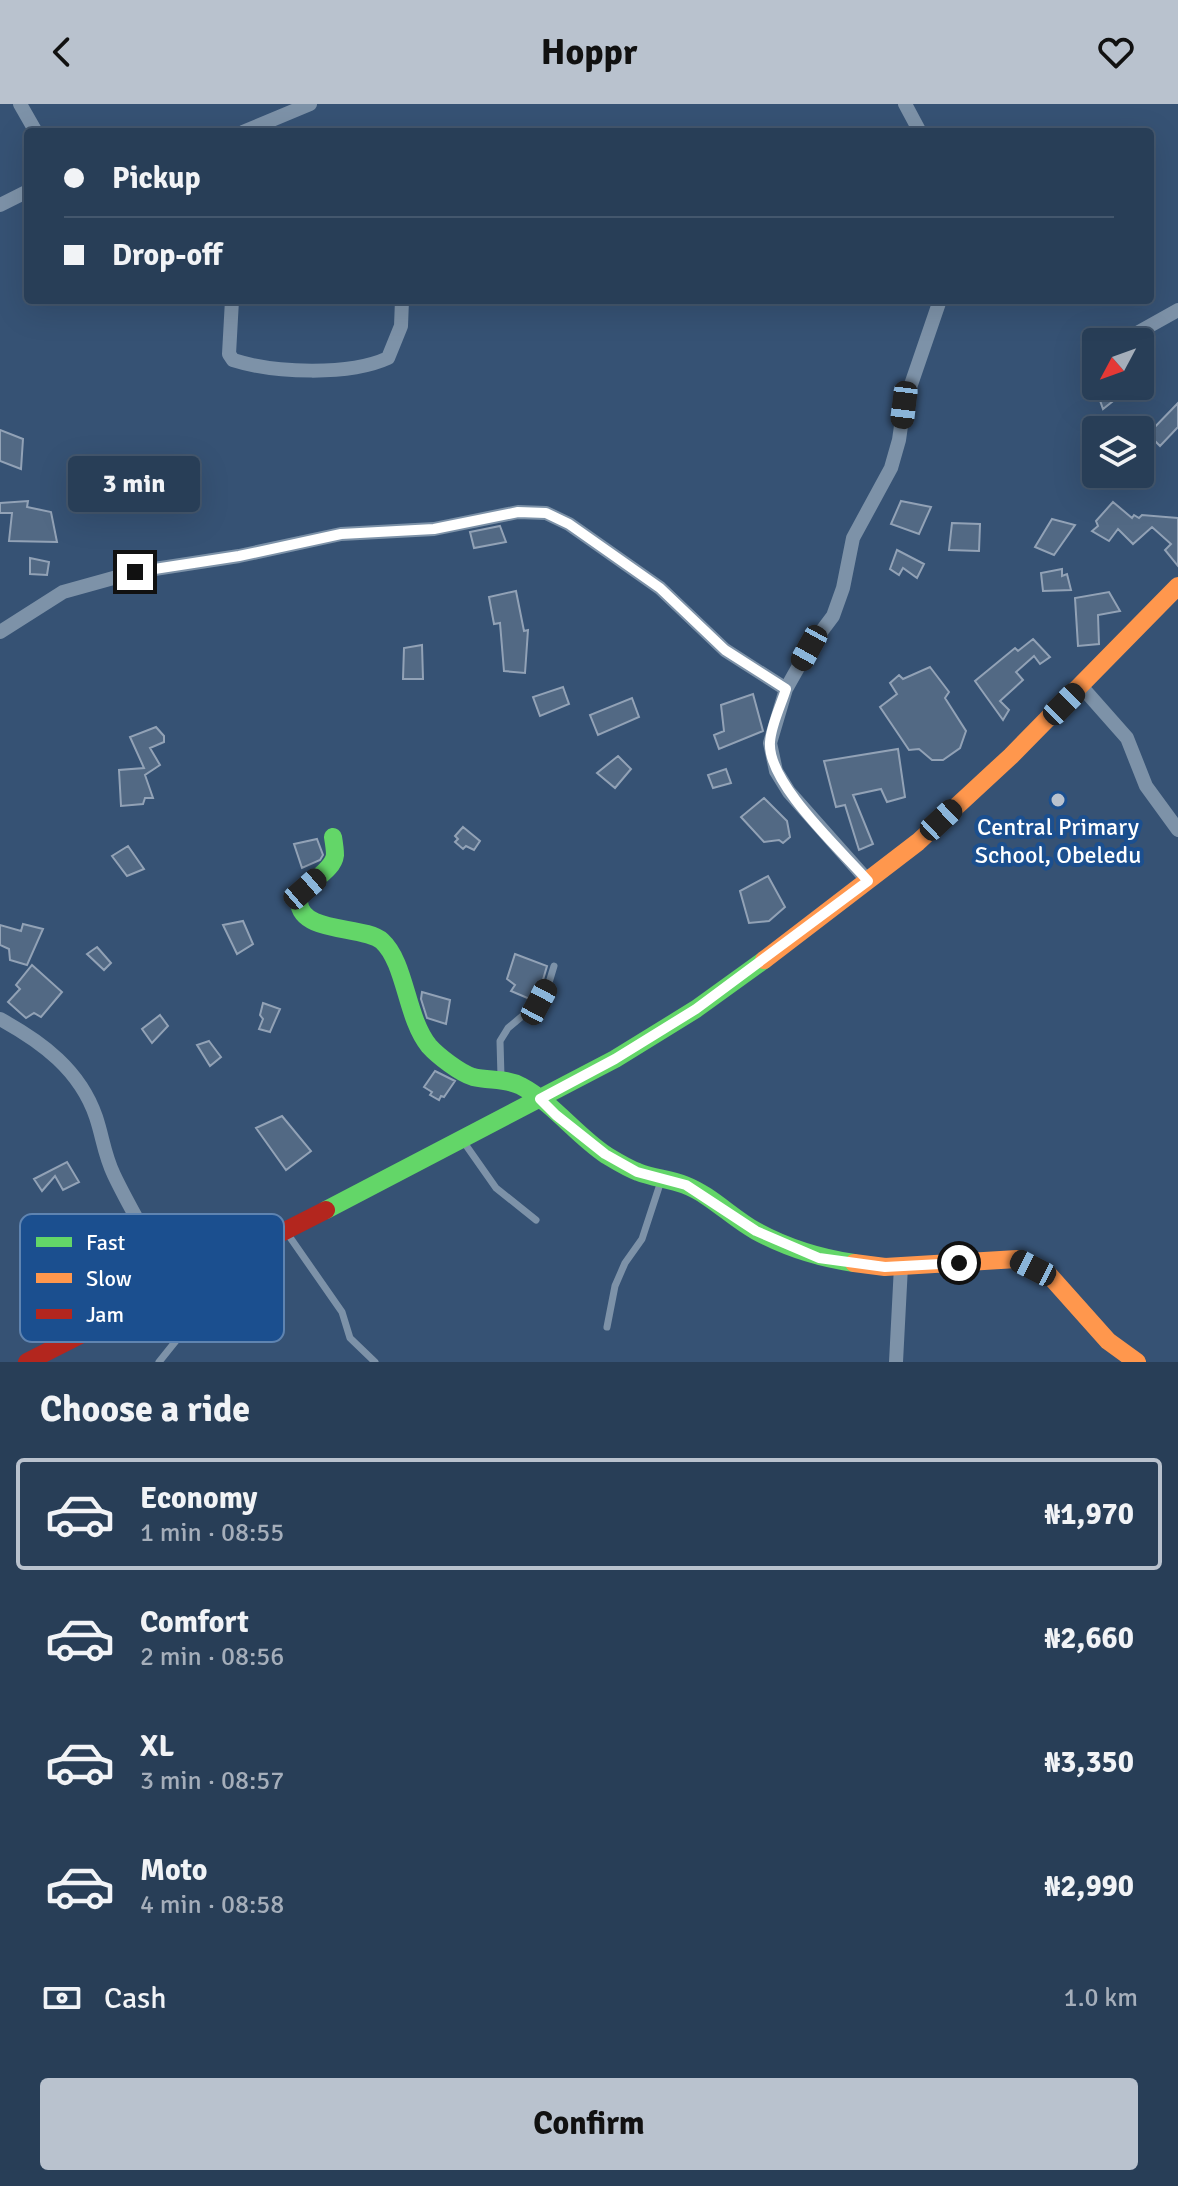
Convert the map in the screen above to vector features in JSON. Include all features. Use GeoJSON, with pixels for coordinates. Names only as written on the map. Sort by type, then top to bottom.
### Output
{"type":"FeatureCollection","features":[{"type":"Feature","properties":{"kind":"main road"},"geometry":{"type":"LineString","coordinates":[[286,1231],[615,1059],[696,1009],[918,842],[1011,756],[1178,586]]}},
{"type":"Feature","properties":{"kind":"main road"},"geometry":{"type":"LineString","coordinates":[[333,837],[335,857],[330,867],[305,889],[299,904],[306,914],[326,928],[361,931],[381,940],[392,954],[410,1008],[430,1047],[473,1077],[501,1079],[520,1086],[605,1154],[637,1172],[686,1185],[756,1231],[819,1258],[885,1267],[1017,1259],[1050,1276],[1108,1341],[1137,1362]]}},
{"type":"Feature","properties":{"kind":"main road"},"geometry":{"type":"LineString","coordinates":[[27,1362],[67,1342]]}},
{"type":"Feature","properties":{"kind":"street"},"geometry":{"type":"LineString","coordinates":[[20,104],[34,128]]}},
{"type":"Feature","properties":{"kind":"street"},"geometry":{"type":"LineString","coordinates":[[253,128],[310,104]]}},
{"type":"Feature","properties":{"kind":"street"},"geometry":{"type":"LineString","coordinates":[[905,104],[918,128]]}},
{"type":"Feature","properties":{"kind":"street"},"geometry":{"type":"LineString","coordinates":[[0,205],[24,193]]}},
{"type":"Feature","properties":{"kind":"street"},"geometry":{"type":"LineString","coordinates":[[232,304],[229,354],[233,360],[300,370],[373,365],[388,358],[401,326],[402,304]]}},
{"type":"Feature","properties":{"kind":"street"},"geometry":{"type":"LineString","coordinates":[[868,881],[789,792],[776,771],[770,743],[786,689],[809,648],[833,616],[843,588],[853,538],[891,468],[904,405],[939,304]]}},
{"type":"Feature","properties":{"kind":"street"},"geometry":{"type":"LineString","coordinates":[[1144,328],[1178,310]]}},
{"type":"Feature","properties":{"kind":"street"},"geometry":{"type":"LineString","coordinates":[[0,632],[63,592],[135,572],[239,556],[341,534],[434,529],[518,512],[546,513],[569,524],[660,588],[725,650],[786,689]]}},
{"type":"Feature","properties":{"kind":"street"},"geometry":{"type":"LineString","coordinates":[[1081,686],[1127,738],[1146,786],[1178,830]]}},
{"type":"Feature","properties":{"kind":"street"},"geometry":{"type":"LineString","coordinates":[[0,1019],[31,1036],[65,1065],[82,1085],[96,1118],[103,1153],[133,1214]]}},
{"type":"Feature","properties":{"kind":"street"},"geometry":{"type":"LineString","coordinates":[[896,1362],[901,1266]]}},
{"type":"Feature","properties":{"kind":"lane"},"geometry":{"type":"LineString","coordinates":[[501,1079],[500,1041],[508,1028],[539,1002],[554,966]]}},
{"type":"Feature","properties":{"kind":"lane"},"geometry":{"type":"LineString","coordinates":[[462,1139],[496,1188],[536,1220]]}},
{"type":"Feature","properties":{"kind":"lane"},"geometry":{"type":"LineString","coordinates":[[607,1327],[615,1286],[625,1263],[642,1239],[661,1178]]}},
{"type":"Feature","properties":{"kind":"lane"},"geometry":{"type":"LineString","coordinates":[[286,1231],[342,1312],[350,1338],[375,1362]]}},
{"type":"Feature","properties":{"kind":"lane"},"geometry":{"type":"LineString","coordinates":[[159,1362],[175,1342]]}},
{"type":"Feature","properties":{"kind":"building"},"geometry":{"type":"Polygon","coordinates":[[[1100,400],[1114,400],[1103,409],[1100,400]]]}},
{"type":"Feature","properties":{"kind":"building"},"geometry":{"type":"Polygon","coordinates":[[[1178,403],[1178,427],[1160,446],[1154,440],[1154,428],[1178,403]]]}},
{"type":"Feature","properties":{"kind":"building"},"geometry":{"type":"Polygon","coordinates":[[[0,430],[23,439],[21,469],[0,461],[0,430]]]}},
{"type":"Feature","properties":{"kind":"building"},"geometry":{"type":"Polygon","coordinates":[[[28,501],[27,507],[51,512],[57,542],[9,541],[12,513],[0,513],[0,503],[28,501]]]}},
{"type":"Feature","properties":{"kind":"building"},"geometry":{"type":"Polygon","coordinates":[[[901,501],[931,507],[919,534],[891,524],[901,501]]]}},
{"type":"Feature","properties":{"kind":"building"},"geometry":{"type":"Polygon","coordinates":[[[1113,502],[1132,518],[1142,515],[1178,518],[1178,566],[1165,550],[1171,544],[1152,527],[1133,544],[1118,529],[1109,541],[1092,531],[1098,526],[1096,521],[1113,502]]]}},
{"type":"Feature","properties":{"kind":"building"},"geometry":{"type":"Polygon","coordinates":[[[1052,519],[1075,525],[1054,555],[1035,547],[1052,519]]]}},
{"type":"Feature","properties":{"kind":"building"},"geometry":{"type":"Polygon","coordinates":[[[952,523],[980,524],[979,551],[949,550],[952,523]]]}},
{"type":"Feature","properties":{"kind":"building"},"geometry":{"type":"Polygon","coordinates":[[[500,526],[506,542],[474,548],[470,532],[500,526]]]}},
{"type":"Feature","properties":{"kind":"building"},"geometry":{"type":"Polygon","coordinates":[[[897,550],[924,564],[917,578],[903,568],[899,575],[890,569],[897,550]]]}},
{"type":"Feature","properties":{"kind":"building"},"geometry":{"type":"Polygon","coordinates":[[[30,558],[49,562],[47,575],[30,574],[30,558]]]}},
{"type":"Feature","properties":{"kind":"building"},"geometry":{"type":"Polygon","coordinates":[[[1062,569],[1062,576],[1067,574],[1071,590],[1043,591],[1041,573],[1062,569]]]}},
{"type":"Feature","properties":{"kind":"building"},"geometry":{"type":"Polygon","coordinates":[[[516,591],[524,631],[528,630],[525,673],[504,671],[500,623],[494,624],[489,597],[516,591]]]}},
{"type":"Feature","properties":{"kind":"building"},"geometry":{"type":"Polygon","coordinates":[[[1109,592],[1120,611],[1098,615],[1099,644],[1078,646],[1075,598],[1109,592]]]}},
{"type":"Feature","properties":{"kind":"building"},"geometry":{"type":"Polygon","coordinates":[[[1033,639],[1050,657],[1040,664],[1034,656],[1016,672],[1023,680],[1000,701],[1009,710],[1003,720],[975,681],[1015,648],[1018,651],[1033,639]]]}},
{"type":"Feature","properties":{"kind":"building"},"geometry":{"type":"Polygon","coordinates":[[[422,645],[423,679],[403,679],[404,648],[422,645]]]}},
{"type":"Feature","properties":{"kind":"building"},"geometry":{"type":"Polygon","coordinates":[[[930,667],[949,692],[945,698],[966,731],[960,748],[943,760],[932,760],[919,749],[909,750],[880,707],[897,694],[890,683],[899,675],[903,679],[930,667]]]}},
{"type":"Feature","properties":{"kind":"building"},"geometry":{"type":"Polygon","coordinates":[[[563,687],[569,704],[540,716],[533,697],[563,687]]]}},
{"type":"Feature","properties":{"kind":"building"},"geometry":{"type":"Polygon","coordinates":[[[753,694],[763,731],[719,749],[714,735],[724,731],[721,705],[753,694]]]}},
{"type":"Feature","properties":{"kind":"building"},"geometry":{"type":"Polygon","coordinates":[[[632,698],[639,717],[598,735],[590,715],[632,698]]]}},
{"type":"Feature","properties":{"kind":"building"},"geometry":{"type":"Polygon","coordinates":[[[156,727],[164,736],[164,742],[150,748],[160,765],[145,775],[153,798],[145,798],[143,804],[121,806],[119,770],[144,768],[130,737],[156,727]]]}},
{"type":"Feature","properties":{"kind":"building"},"geometry":{"type":"Polygon","coordinates":[[[898,749],[905,797],[887,802],[881,789],[853,795],[873,844],[859,850],[845,805],[836,807],[824,761],[898,749]]]}},
{"type":"Feature","properties":{"kind":"building"},"geometry":{"type":"Polygon","coordinates":[[[618,756],[631,769],[615,788],[597,773],[618,756]]]}},
{"type":"Feature","properties":{"kind":"building"},"geometry":{"type":"Polygon","coordinates":[[[726,769],[731,783],[713,788],[708,775],[726,769]]]}},
{"type":"Feature","properties":{"kind":"building"},"geometry":{"type":"Polygon","coordinates":[[[764,798],[787,821],[790,837],[783,843],[779,840],[764,842],[741,817],[764,798]]]}},
{"type":"Feature","properties":{"kind":"building"},"geometry":{"type":"Polygon","coordinates":[[[463,827],[480,841],[474,850],[466,846],[463,849],[455,842],[458,839],[455,836],[463,827]]]}},
{"type":"Feature","properties":{"kind":"building"},"geometry":{"type":"Polygon","coordinates":[[[317,839],[323,855],[320,860],[302,868],[294,844],[317,839]]]}},
{"type":"Feature","properties":{"kind":"building"},"geometry":{"type":"Polygon","coordinates":[[[128,846],[144,869],[127,876],[112,856],[128,846]]]}},
{"type":"Feature","properties":{"kind":"building"},"geometry":{"type":"Polygon","coordinates":[[[768,876],[785,907],[769,921],[749,923],[740,891],[768,876]]]}},
{"type":"Feature","properties":{"kind":"building"},"geometry":{"type":"Polygon","coordinates":[[[243,921],[253,944],[237,954],[223,925],[243,921]]]}},
{"type":"Feature","properties":{"kind":"building"},"geometry":{"type":"Polygon","coordinates":[[[23,924],[43,929],[27,965],[10,960],[9,949],[0,945],[0,925],[21,931],[23,924]]]}},
{"type":"Feature","properties":{"kind":"building"},"geometry":{"type":"Polygon","coordinates":[[[97,947],[111,963],[104,970],[87,954],[97,947]]]}},
{"type":"Feature","properties":{"kind":"building"},"geometry":{"type":"Polygon","coordinates":[[[515,954],[547,966],[532,1000],[511,991],[515,985],[507,979],[515,954]]]}},
{"type":"Feature","properties":{"kind":"building"},"geometry":{"type":"Polygon","coordinates":[[[32,965],[62,992],[41,1017],[34,1013],[26,1018],[8,1002],[20,989],[16,985],[32,965]]]}},
{"type":"Feature","properties":{"kind":"building"},"geometry":{"type":"Polygon","coordinates":[[[422,992],[450,1000],[446,1024],[427,1018],[422,992]]]}},
{"type":"Feature","properties":{"kind":"building"},"geometry":{"type":"Polygon","coordinates":[[[263,1003],[280,1009],[270,1032],[259,1029],[263,1019],[260,1015],[263,1003]]]}},
{"type":"Feature","properties":{"kind":"building"},"geometry":{"type":"Polygon","coordinates":[[[160,1015],[168,1026],[152,1043],[142,1029],[160,1015]]]}},
{"type":"Feature","properties":{"kind":"building"},"geometry":{"type":"Polygon","coordinates":[[[209,1041],[221,1057],[210,1066],[197,1045],[209,1041]]]}},
{"type":"Feature","properties":{"kind":"building"},"geometry":{"type":"Polygon","coordinates":[[[435,1071],[455,1081],[439,1100],[424,1087],[435,1071]]]}},
{"type":"Feature","properties":{"kind":"building"},"geometry":{"type":"Polygon","coordinates":[[[282,1116],[311,1151],[286,1170],[256,1128],[282,1116]]]}},
{"type":"Feature","properties":{"kind":"building"},"geometry":{"type":"Polygon","coordinates":[[[67,1162],[79,1182],[63,1190],[55,1176],[42,1191],[34,1179],[67,1162]]]}},
{"type":"Feature","properties":{"kind":"traffic: fast"},"geometry":{"type":"LineString","coordinates":[[333,837],[333,862],[300,896],[302,912],[321,924],[373,936],[382,941],[396,963],[421,1034],[443,1059],[473,1077],[521,1086],[544,1101],[606,1155],[638,1172],[695,1189],[768,1237],[804,1252],[854,1263]]}},
{"type":"Feature","properties":{"kind":"traffic: fast"},"geometry":{"type":"LineString","coordinates":[[326,1210],[615,1059],[696,1009],[764,960]]}},
{"type":"Feature","properties":{"kind":"traffic: slow"},"geometry":{"type":"LineString","coordinates":[[764,960],[918,842],[1011,756],[1178,586]]}},
{"type":"Feature","properties":{"kind":"traffic: slow"},"geometry":{"type":"LineString","coordinates":[[854,1263],[885,1267],[1017,1259],[1050,1276],[1108,1341],[1137,1362]]}},
{"type":"Feature","properties":{"kind":"traffic: jam"},"geometry":{"type":"LineString","coordinates":[[284,1231],[326,1210]]}},
{"type":"Feature","properties":{"kind":"traffic: jam"},"geometry":{"type":"LineString","coordinates":[[27,1362],[66,1342]]}},
{"type":"Feature","properties":{"kind":"place","name":"Central Primary School, Obeledu"},"geometry":{"type":"Point","coordinates":[1058,800]}},
{"type":"Feature","properties":{"kind":"route"},"geometry":{"type":"LineString","coordinates":[[135,572],[239,556],[341,534],[434,529],[518,512],[546,513],[569,524],[660,588],[725,650],[786,689],[770,743],[776,771],[789,792],[868,881],[696,1009],[615,1059],[540,1099],[605,1154],[637,1172],[686,1185],[756,1231],[819,1258],[885,1267],[959,1263]]}}]}
